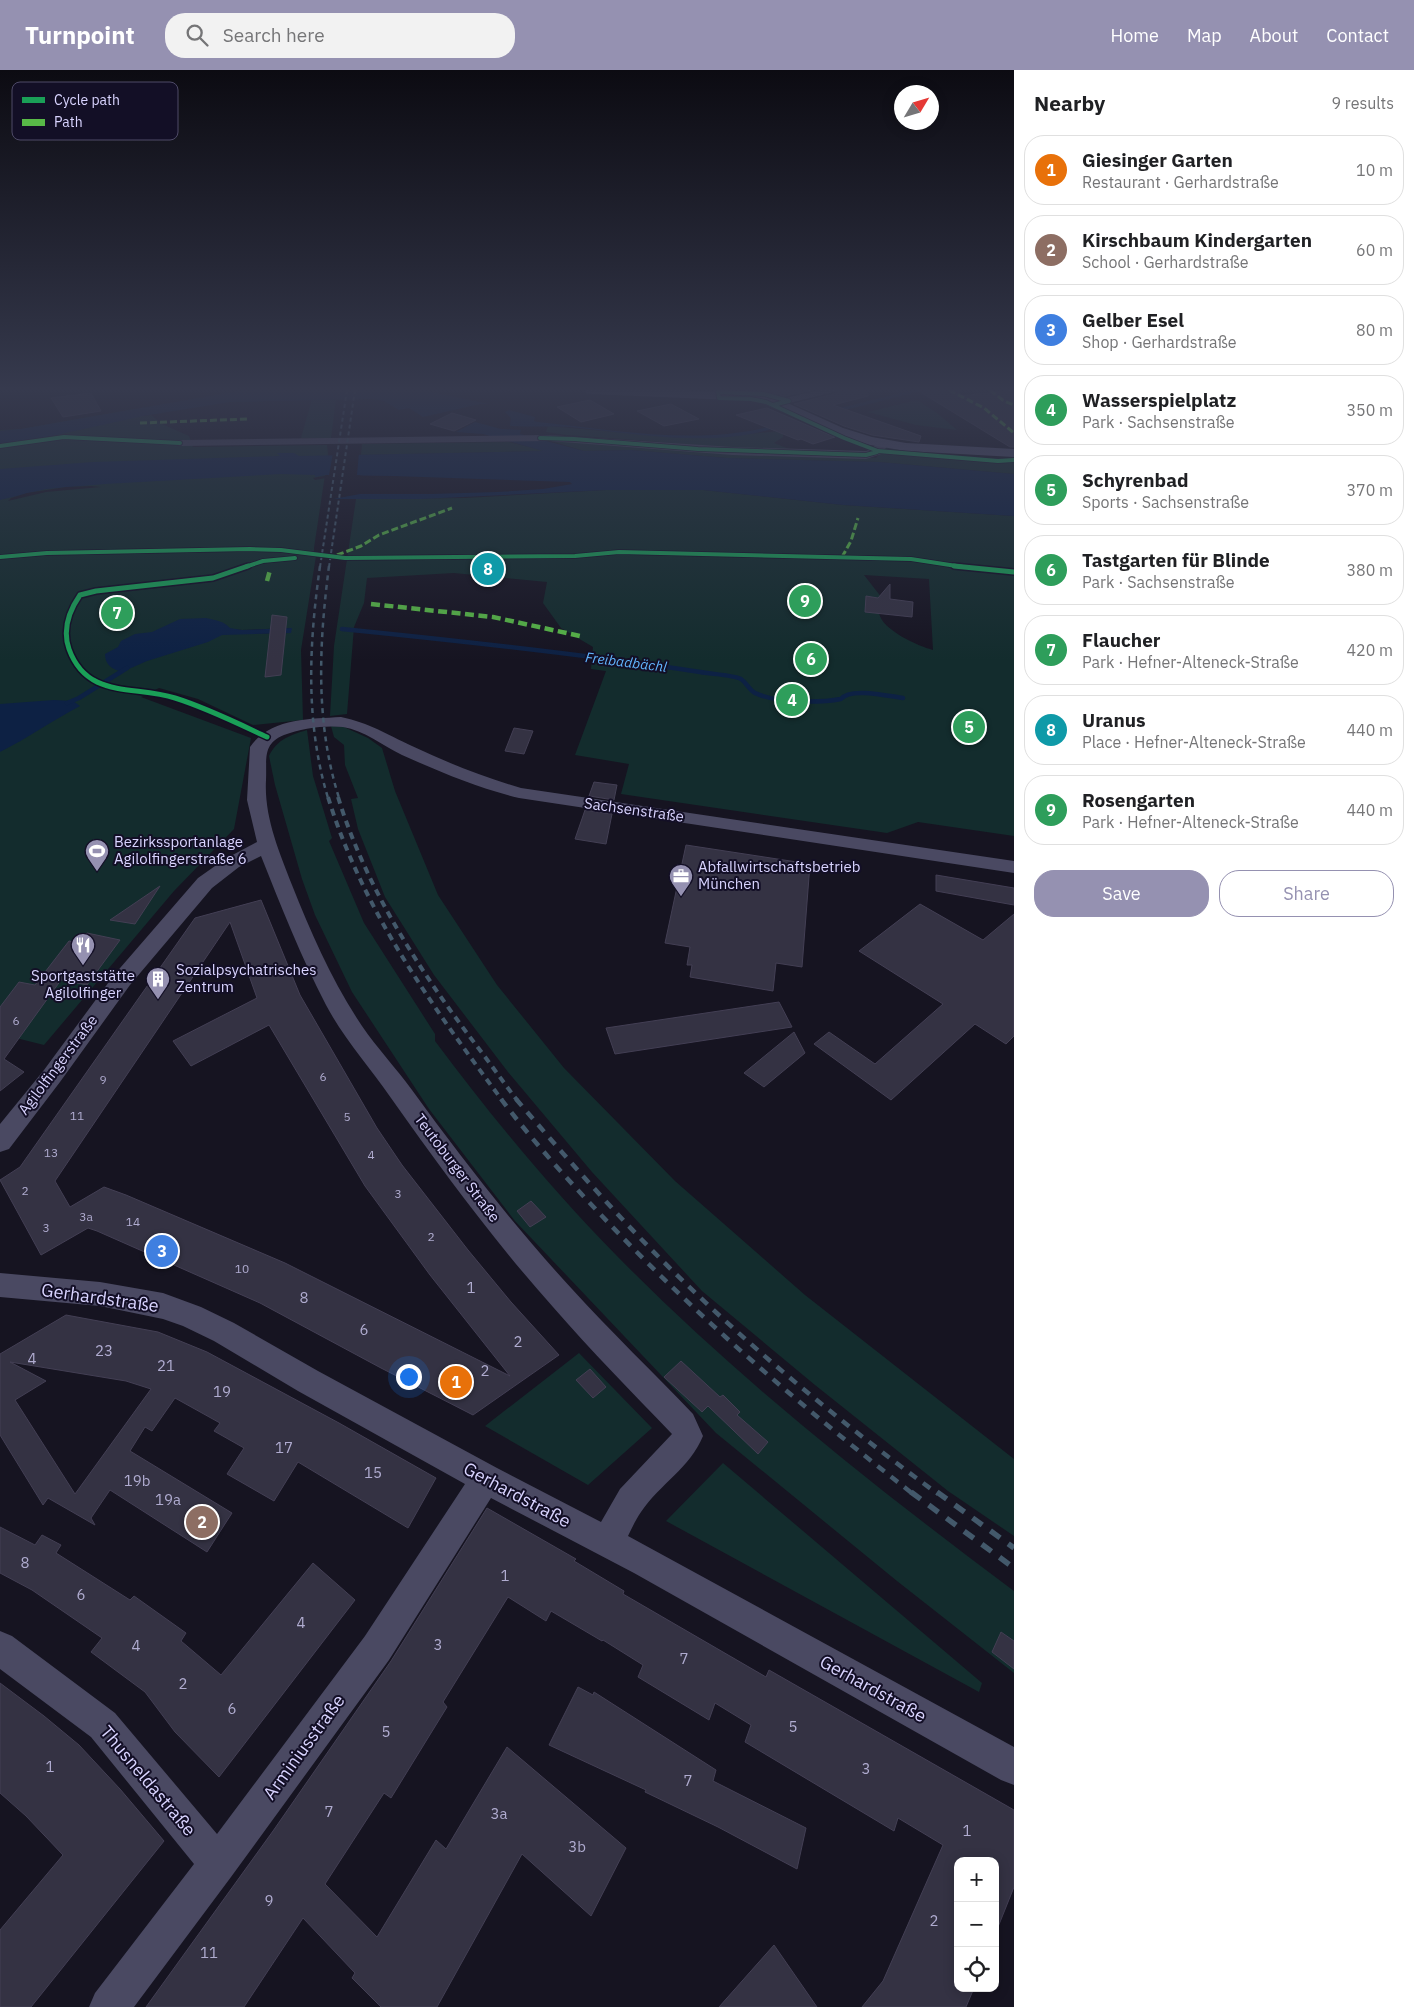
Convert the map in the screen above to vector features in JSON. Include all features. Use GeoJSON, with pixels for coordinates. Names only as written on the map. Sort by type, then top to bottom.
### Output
{"type":"FeatureCollection","features":[{"type":"Feature","properties":{"kind":"street","name":"Sachsenstraße"},"geometry":{"type":"LineString","coordinates":[[268,737],[281,730],[296,726],[340,722],[359,726],[406,750],[478,781],[519,793],[1014,867]]}},
{"type":"Feature","properties":{"kind":"street","name":"Teutoburger Straße"},"geometry":{"type":"LineString","coordinates":[[268,737],[259,748],[256,800],[267,845],[295,918],[337,1004],[361,1042],[393,1082],[449,1161],[503,1229],[563,1299],[683,1424],[688,1436],[681,1447],[631,1500],[607,1542]]}},
{"type":"Feature","properties":{"kind":"street","name":"Agilolfingerstraße"},"geometry":{"type":"LineString","coordinates":[[0,1142],[52,1076],[122,980],[205,883],[232,863],[267,845]]}},
{"type":"Feature","properties":{"kind":"street","name":"Gerhardstraße"},"geometry":{"type":"LineString","coordinates":[[0,1285],[100,1294],[163,1306],[191,1316],[224,1332],[308,1381],[486,1479],[607,1542],[1014,1767]]}},
{"type":"Feature","properties":{"kind":"street","name":"Arminiusstraße"},"geometry":{"type":"LineString","coordinates":[[109,2007],[218,1864],[377,1648],[486,1479]]}},
{"type":"Feature","properties":{"kind":"street","name":"Thusneldastraße"},"geometry":{"type":"LineString","coordinates":[[0,1648],[103,1726],[218,1864]]}},
{"type":"Feature","properties":{"kind":"green space"},"geometry":{"type":"Polygon","coordinates":[[[0,480],[324,480],[314,548],[314,556],[316,556],[301,650],[303,720],[253,725],[198,699],[159,688],[141,697],[251,738],[234,829],[174,891],[44,1045],[0,1034],[0,480]],[[291,628],[232,629],[231,634],[291,633],[291,628]]]}},
{"type":"Feature","properties":{"kind":"green space"},"geometry":{"type":"Polygon","coordinates":[[[606,490],[703,490],[843,505],[1014,516],[1014,836],[918,822],[887,833],[621,794],[629,764],[575,755],[606,671],[591,669],[593,647],[561,628],[543,603],[547,582],[454,573],[367,578],[364,603],[354,627],[347,714],[330,716],[334,646],[356,499],[465,498],[606,490]],[[864,575],[882,598],[866,597],[865,612],[879,613],[893,631],[910,641],[933,650],[929,579],[864,575]]]}},
{"type":"Feature","properties":{"kind":"green space"},"geometry":{"type":"Polygon","coordinates":[[[331,726],[344,727],[368,738],[382,748],[395,791],[438,895],[497,985],[564,1068],[675,1181],[805,1295],[1014,1459],[1014,1536],[948,1491],[815,1385],[702,1291],[592,1172],[508,1072],[434,975],[385,897],[358,829],[351,799],[358,798],[345,765],[344,745],[334,737],[331,726]]]}},
{"type":"Feature","properties":{"kind":"green space"},"geometry":{"type":"Polygon","coordinates":[[[307,730],[313,776],[332,838],[329,841],[364,923],[435,1034],[435,1041],[478,1097],[545,1178],[593,1231],[663,1302],[809,1431],[910,1512],[1014,1591],[1014,1673],[897,1581],[716,1433],[515,1221],[429,1109],[352,992],[315,915],[302,879],[275,785],[269,756],[280,742],[307,730]]]}},
{"type":"Feature","properties":{"kind":"green space"},"geometry":{"type":"Polygon","coordinates":[[[579,1353],[652,1428],[588,1485],[485,1426],[579,1353]]]}},
{"type":"Feature","properties":{"kind":"green space"},"geometry":{"type":"Polygon","coordinates":[[[723,1463],[982,1683],[979,1692],[666,1521],[723,1463]]]}},
{"type":"Feature","properties":{"kind":"water"},"geometry":{"type":"Polygon","coordinates":[[[0,480],[168,480],[46,489],[0,500],[0,480]]]}},
{"type":"Feature","properties":{"kind":"water"},"geometry":{"type":"Polygon","coordinates":[[[523,480],[1014,480],[1014,516],[843,505],[703,490],[606,490],[421,499],[333,499],[360,494],[431,494],[543,489],[572,484],[570,482],[523,480]]]}},
{"type":"Feature","properties":{"kind":"water"},"geometry":{"type":"Polygon","coordinates":[[[206,618],[222,622],[230,628],[242,630],[292,628],[291,633],[222,635],[208,642],[147,661],[122,672],[112,668],[106,661],[105,654],[118,647],[121,641],[135,634],[152,632],[180,619],[206,618]]]}},
{"type":"Feature","properties":{"kind":"water"},"geometry":{"type":"Polygon","coordinates":[[[54,700],[73,701],[80,706],[0,752],[0,704],[54,700]]]}},
{"type":"Feature","properties":{"kind":"pier"},"geometry":{"type":"Polygon","coordinates":[[[66,487],[101,487],[46,492],[8,501],[11,498],[27,493],[66,487]]]}},
{"type":"Feature","properties":{"kind":"building"},"geometry":{"type":"Polygon","coordinates":[[[890,584],[890,599],[913,602],[912,617],[865,612],[866,596],[878,598],[890,584]]]}},
{"type":"Feature","properties":{"kind":"building"},"geometry":{"type":"Polygon","coordinates":[[[272,615],[287,617],[281,675],[265,677],[272,615]]]}},
{"type":"Feature","properties":{"kind":"building"},"geometry":{"type":"Polygon","coordinates":[[[514,728],[533,731],[524,754],[505,751],[514,728]]]}},
{"type":"Feature","properties":{"kind":"building"},"geometry":{"type":"Polygon","coordinates":[[[594,782],[617,785],[614,800],[589,796],[594,782]]]}},
{"type":"Feature","properties":{"kind":"building"},"geometry":{"type":"Polygon","coordinates":[[[585,810],[612,814],[606,844],[575,839],[585,810]]]}},
{"type":"Feature","properties":{"kind":"building"},"geometry":{"type":"Polygon","coordinates":[[[686,845],[810,864],[802,967],[776,963],[773,991],[690,977],[692,965],[687,965],[690,947],[665,943],[686,845]]]}},
{"type":"Feature","properties":{"kind":"building"},"geometry":{"type":"Polygon","coordinates":[[[936,875],[1014,888],[1014,905],[936,891],[936,875]]]}},
{"type":"Feature","properties":{"kind":"building"},"geometry":{"type":"Polygon","coordinates":[[[160,886],[135,924],[110,920],[160,886]]]}},
{"type":"Feature","properties":{"kind":"building"},"geometry":{"type":"Polygon","coordinates":[[[261,900],[300,995],[377,1128],[402,1165],[468,1250],[511,1302],[559,1355],[473,1415],[260,1303],[97,1231],[88,1228],[41,1255],[0,1180],[20,1167],[195,918],[261,900]],[[230,922],[55,1181],[70,1207],[104,1187],[126,1195],[285,1263],[510,1376],[430,1275],[365,1186],[269,1025],[191,1066],[173,1041],[257,998],[230,922]]]}},
{"type":"Feature","properties":{"kind":"building"},"geometry":{"type":"Polygon","coordinates":[[[920,904],[983,940],[1014,914],[1014,1036],[1006,1044],[975,1024],[891,1100],[814,1044],[829,1032],[875,1064],[943,1004],[859,951],[920,904]]]}},
{"type":"Feature","properties":{"kind":"building"},"geometry":{"type":"Polygon","coordinates":[[[87,933],[120,940],[87,985],[61,980],[4,1059],[24,1072],[0,1091],[0,1007],[19,982],[35,985],[69,941],[79,943],[87,933]]]}},
{"type":"Feature","properties":{"kind":"building"},"geometry":{"type":"Polygon","coordinates":[[[779,1002],[792,1027],[615,1054],[606,1028],[779,1002]]]}},
{"type":"Feature","properties":{"kind":"building"},"geometry":{"type":"Polygon","coordinates":[[[794,1032],[805,1053],[764,1087],[744,1073],[794,1032]]]}},
{"type":"Feature","properties":{"kind":"building"},"geometry":{"type":"Polygon","coordinates":[[[531,1201],[546,1217],[530,1227],[517,1211],[531,1201]]]}},
{"type":"Feature","properties":{"kind":"building"},"geometry":{"type":"Polygon","coordinates":[[[66,1315],[158,1332],[207,1352],[436,1478],[408,1528],[298,1462],[274,1501],[227,1474],[244,1448],[214,1431],[220,1423],[175,1398],[152,1431],[145,1427],[130,1451],[232,1513],[207,1552],[110,1490],[91,1518],[95,1525],[48,1498],[43,1505],[0,1435],[0,1354],[66,1315]],[[10,1362],[46,1381],[15,1400],[75,1494],[151,1389],[126,1381],[10,1362]]]}},
{"type":"Feature","properties":{"kind":"building"},"geometry":{"type":"Polygon","coordinates":[[[681,1361],[720,1397],[723,1395],[740,1412],[737,1415],[768,1442],[758,1454],[708,1406],[702,1412],[664,1377],[681,1361]]]}},
{"type":"Feature","properties":{"kind":"building"},"geometry":{"type":"Polygon","coordinates":[[[590,1369],[606,1387],[593,1398],[576,1380],[590,1369]]]}},
{"type":"Feature","properties":{"kind":"building"},"geometry":{"type":"Polygon","coordinates":[[[487,1508],[576,1559],[574,1561],[624,1591],[623,1594],[766,1677],[769,1670],[1014,1810],[1014,1887],[999,1924],[999,1857],[954,1857],[954,1992],[972,1992],[966,2007],[862,2007],[883,1981],[943,1845],[898,1818],[894,1831],[745,1742],[751,1725],[715,1703],[709,1720],[638,1677],[643,1665],[603,1640],[551,1611],[546,1621],[508,1597],[443,1702],[447,1707],[391,1798],[384,1793],[325,1884],[377,1937],[436,1840],[446,1849],[507,1747],[626,1848],[591,1916],[522,1854],[437,2007],[381,2007],[352,1978],[355,1973],[303,1918],[244,2007],[146,2007],[273,1831],[391,1661],[487,1508]]]}},
{"type":"Feature","properties":{"kind":"building"},"geometry":{"type":"Polygon","coordinates":[[[0,1527],[35,1545],[42,1535],[61,1545],[56,1553],[130,1600],[134,1596],[186,1633],[181,1641],[221,1675],[313,1563],[355,1600],[219,1777],[175,1732],[145,1692],[91,1652],[102,1638],[32,1590],[0,1573],[0,1527]]]}},
{"type":"Feature","properties":{"kind":"building"},"geometry":{"type":"Polygon","coordinates":[[[1001,1632],[1014,1641],[1014,1669],[992,1652],[1001,1632]]]}},
{"type":"Feature","properties":{"kind":"building"},"geometry":{"type":"Polygon","coordinates":[[[0,1683],[79,1745],[120,1789],[164,1841],[31,2007],[0,2007],[0,1930],[63,1855],[26,1816],[0,1793],[0,1683]]]}},
{"type":"Feature","properties":{"kind":"building"},"geometry":{"type":"Polygon","coordinates":[[[578,1687],[593,1695],[594,1692],[716,1770],[713,1781],[806,1828],[797,1869],[718,1827],[645,1792],[646,1790],[549,1745],[578,1687]]]}},
{"type":"Feature","properties":{"kind":"building"},"geometry":{"type":"Polygon","coordinates":[[[774,1945],[817,2007],[719,2007],[774,1945]]]}},
{"type":"Feature","properties":{"kind":"waterway","name":"Freibadbächl"},"geometry":{"type":"LineString","coordinates":[[342,629],[477,643],[728,676],[741,679],[755,693],[774,699],[832,700],[841,699],[846,695],[861,693],[903,698]]}},
{"type":"Feature","properties":{"kind":"waterway"},"geometry":{"type":"LineString","coordinates":[[67,703],[79,698],[127,668]]}},
{"type":"Feature","properties":{"kind":"railway"},"geometry":{"type":"LineString","coordinates":[[320,567],[333,480]]}},
{"type":"Feature","properties":{"kind":"railway"},"geometry":{"type":"LineString","coordinates":[[329,567],[342,480]]}},
{"type":"Feature","properties":{"kind":"railway"},"geometry":{"type":"LineString","coordinates":[[320,566],[313,624],[311,683],[316,741],[328,798]]}},
{"type":"Feature","properties":{"kind":"railway"},"geometry":{"type":"LineString","coordinates":[[329,566],[323,624],[321,683],[326,741],[339,798]]}},
{"type":"Feature","properties":{"kind":"railway"},"geometry":{"type":"LineString","coordinates":[[328,797],[360,879],[380,918],[425,993],[502,1100]]}},
{"type":"Feature","properties":{"kind":"railway"},"geometry":{"type":"LineString","coordinates":[[338,797],[363,864],[396,927],[434,987],[517,1100]]}},
{"type":"Feature","properties":{"kind":"railway"},"geometry":{"type":"LineString","coordinates":[[501,1099],[537,1144],[638,1254],[752,1361],[913,1494]]}},
{"type":"Feature","properties":{"kind":"railway"},"geometry":{"type":"LineString","coordinates":[[516,1099],[626,1223],[712,1308],[822,1405],[938,1494]]}},
{"type":"Feature","properties":{"kind":"railway"},"geometry":{"type":"LineString","coordinates":[[911,1492],[1014,1568]]}},
{"type":"Feature","properties":{"kind":"railway"},"geometry":{"type":"LineString","coordinates":[[937,1492],[1014,1548]]}},
{"type":"Feature","properties":{"kind":"marked path"},"geometry":{"type":"LineString","coordinates":[[337,555],[361,546],[379,535],[452,508]]}},
{"type":"Feature","properties":{"kind":"marked path"},"geometry":{"type":"LineString","coordinates":[[842,557],[851,541],[858,518]]}},
{"type":"Feature","properties":{"kind":"marked path"},"geometry":{"type":"LineString","coordinates":[[267,581],[270,570]]}},
{"type":"Feature","properties":{"kind":"marked path"},"geometry":{"type":"LineString","coordinates":[[371,604],[493,617],[580,636]]}},
{"type":"Feature","properties":{"kind":"cycle path"},"geometry":{"type":"LineString","coordinates":[[0,557],[47,553],[250,549],[281,550],[345,558],[575,556],[619,552],[911,559],[961,567],[1014,572]]}},
{"type":"Feature","properties":{"kind":"cycle path"},"geometry":{"type":"LineString","coordinates":[[267,737],[218,714],[178,699],[150,692],[106,686],[93,681],[82,673],[73,661],[67,644],[66,624],[72,607],[80,595],[96,591],[213,578],[263,561],[295,558]]}},
{"type":"Feature","properties":{"kind":"place","name":"Uranus"},"geometry":{"type":"Point","coordinates":[488,569]}},
{"type":"Feature","properties":{"kind":"place","name":"Rosengarten"},"geometry":{"type":"Point","coordinates":[805,601]}},
{"type":"Feature","properties":{"kind":"place","name":"Flaucher"},"geometry":{"type":"Point","coordinates":[117,613]}},
{"type":"Feature","properties":{"kind":"place","name":"Tastgarten für Blinde"},"geometry":{"type":"Point","coordinates":[811,659]}},
{"type":"Feature","properties":{"kind":"place","name":"Wasserspielplatz"},"geometry":{"type":"Point","coordinates":[792,700]}},
{"type":"Feature","properties":{"kind":"place","name":"Schyrenbad"},"geometry":{"type":"Point","coordinates":[969,727]}},
{"type":"Feature","properties":{"kind":"place","name":"Bezirkssportanlage Agilolfingerstraße 6"},"geometry":{"type":"Point","coordinates":[97,872]}},
{"type":"Feature","properties":{"kind":"place","name":"Abfallwirtschaftsbetrieb München"},"geometry":{"type":"Point","coordinates":[681,897]}},
{"type":"Feature","properties":{"kind":"place","name":"Sportgaststätte Agilolfinger"},"geometry":{"type":"Point","coordinates":[83,966]}},
{"type":"Feature","properties":{"kind":"place","name":"Sozialpsychatrisches Zentrum"},"geometry":{"type":"Point","coordinates":[158,1000]}},
{"type":"Feature","properties":{"kind":"place","name":"Gelber Esel"},"geometry":{"type":"Point","coordinates":[162,1251]}},
{"type":"Feature","properties":{"kind":"place","name":"Giesinger Garten"},"geometry":{"type":"Point","coordinates":[456,1382]}},
{"type":"Feature","properties":{"kind":"place","name":"Kirschbaum Kindergarten"},"geometry":{"type":"Point","coordinates":[202,1522]}}]}
